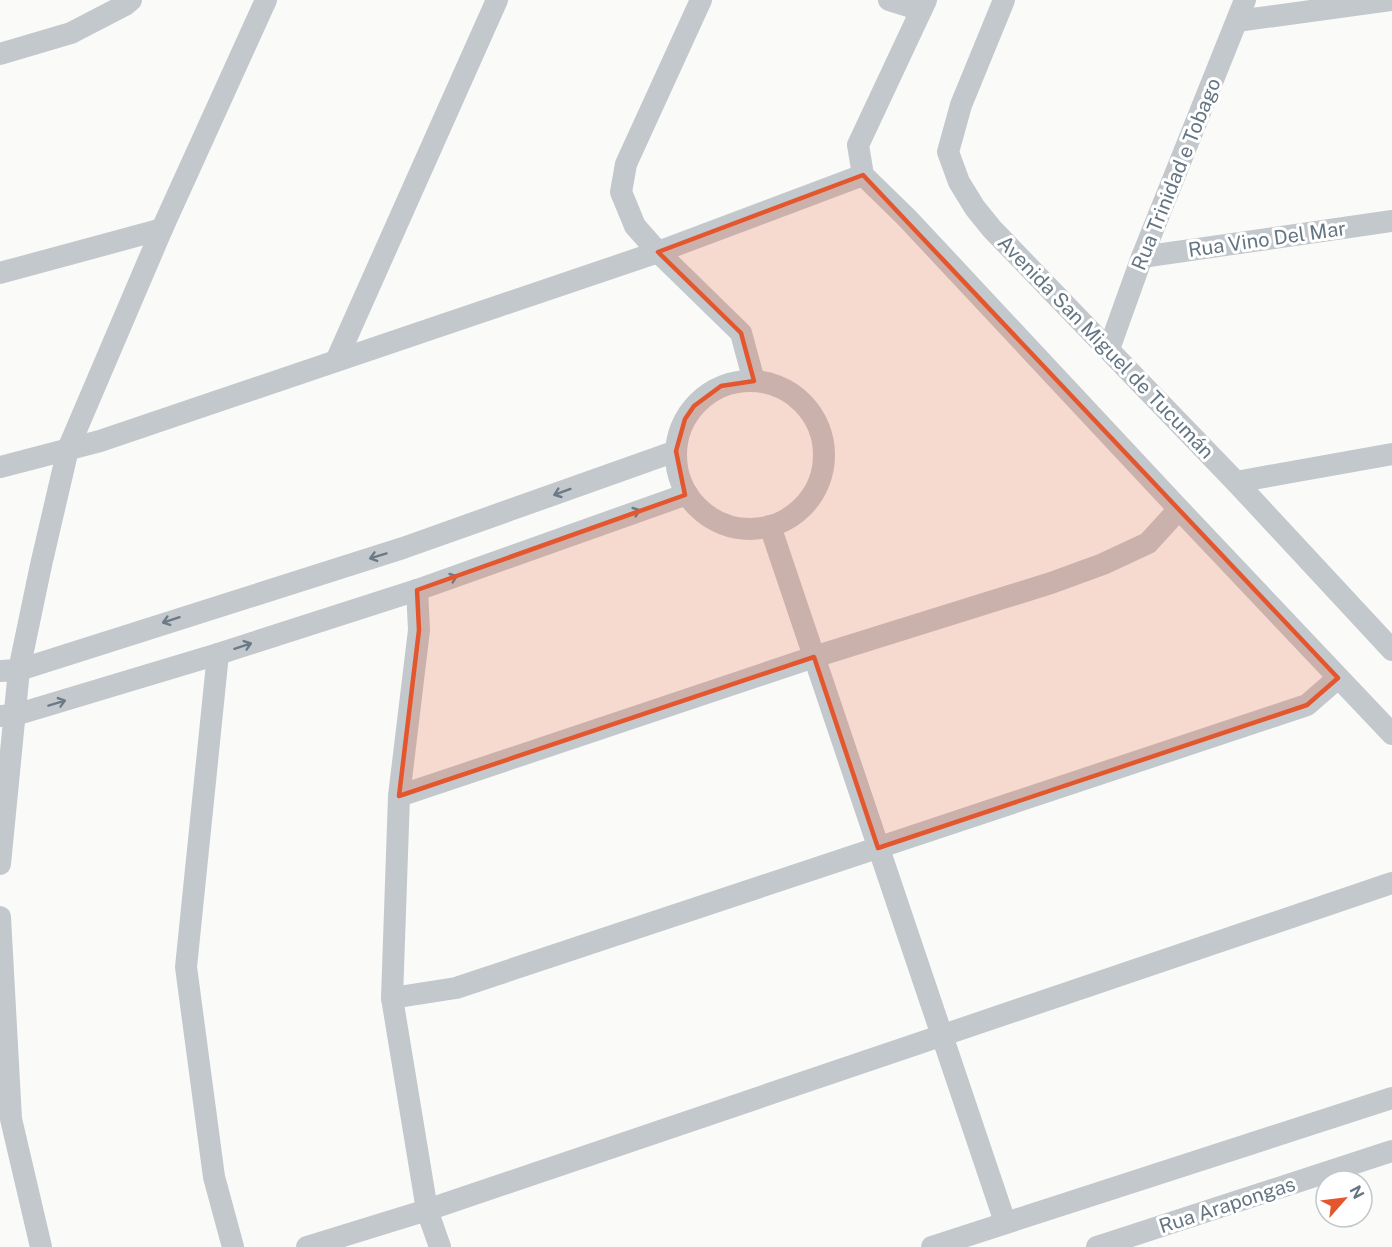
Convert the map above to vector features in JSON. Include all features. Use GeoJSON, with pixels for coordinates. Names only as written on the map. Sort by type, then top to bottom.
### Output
{"type":"FeatureCollection","features":[{"type":"Feature","properties":{"kind":"street"},"geometry":{"type":"LineString","coordinates":[[0,54],[71,33],[131,0]]}},
{"type":"Feature","properties":{"kind":"street"},"geometry":{"type":"LineString","coordinates":[[0,864],[10,670],[40,566],[68,449],[162,229],[265,0]]}},
{"type":"Feature","properties":{"kind":"street"},"geometry":{"type":"LineString","coordinates":[[336,361],[497,0]]}},
{"type":"Feature","properties":{"kind":"street"},"geometry":{"type":"LineString","coordinates":[[701,0],[626,164],[621,192],[635,226],[658,252],[741,333],[754,381]]}},
{"type":"Feature","properties":{"kind":"street"},"geometry":{"type":"LineString","coordinates":[[889,0],[923,5],[858,145],[863,176],[907,218],[1392,734]]}},
{"type":"Feature","properties":{"kind":"street","name":"Avenida San Miguel de Tucumán"},"geometry":{"type":"LineString","coordinates":[[1004,0],[961,105],[948,152],[959,182],[975,208],[992,229],[1236,482],[1392,650]]}},
{"type":"Feature","properties":{"kind":"street","name":"Rua Trinidad e Tobago"},"geometry":{"type":"LineString","coordinates":[[1109,349],[1142,257],[1245,0]]}},
{"type":"Feature","properties":{"kind":"street"},"geometry":{"type":"LineString","coordinates":[[1237,21],[1392,0]]}},
{"type":"Feature","properties":{"kind":"street"},"geometry":{"type":"LineString","coordinates":[[0,467],[100,441],[658,252],[863,176]]}},
{"type":"Feature","properties":{"kind":"street","name":"Rua Vino Del Mar"},"geometry":{"type":"LineString","coordinates":[[1142,257],[1392,221]]}},
{"type":"Feature","properties":{"kind":"street"},"geometry":{"type":"LineString","coordinates":[[0,273],[162,229]]}},
{"type":"Feature","properties":{"kind":"street"},"geometry":{"type":"LineString","coordinates":[[754,381],[786,390],[810,412],[823,443],[824,459],[815,491],[805,505],[778,524],[746,529],[714,520],[701,510],[687,494],[677,467],[676,451],[685,419],[694,406],[722,386],[754,381]]}},
{"type":"Feature","properties":{"kind":"street"},"geometry":{"type":"LineString","coordinates":[[10,670],[404,548],[676,451]]}},
{"type":"Feature","properties":{"kind":"street"},"geometry":{"type":"LineString","coordinates":[[1236,482],[1392,454]]}},
{"type":"Feature","properties":{"kind":"street"},"geometry":{"type":"LineString","coordinates":[[7,716],[218,654],[417,590],[687,494]]}},
{"type":"Feature","properties":{"kind":"street"},"geometry":{"type":"LineString","coordinates":[[399,796],[814,657],[1051,583],[1103,564],[1148,543],[1179,509]]}},
{"type":"Feature","properties":{"kind":"street"},"geometry":{"type":"LineString","coordinates":[[770,526],[1005,1222]]}},
{"type":"Feature","properties":{"kind":"street"},"geometry":{"type":"LineString","coordinates":[[417,590],[419,630],[399,796],[392,998],[428,1210],[440,1247]]}},
{"type":"Feature","properties":{"kind":"street"},"geometry":{"type":"LineString","coordinates":[[218,654],[186,967],[214,1177],[233,1247]]}},
{"type":"Feature","properties":{"kind":"street"},"geometry":{"type":"LineString","coordinates":[[392,998],[456,988],[1307,705],[1338,678]]}},
{"type":"Feature","properties":{"kind":"street"},"geometry":{"type":"LineString","coordinates":[[307,1247],[428,1210],[1392,883]]}},
{"type":"Feature","properties":{"kind":"street"},"geometry":{"type":"LineString","coordinates":[[0,917],[11,1119],[41,1247]]}},
{"type":"Feature","properties":{"kind":"street"},"geometry":{"type":"LineString","coordinates":[[932,1247],[1392,1098]]}},
{"type":"Feature","properties":{"kind":"street","name":"Rua Arapongas"},"geometry":{"type":"LineString","coordinates":[[1097,1247],[1392,1151]]}},
{"type":"Feature","properties":{"kind":"highlighted area"},"geometry":{"type":"Polygon","coordinates":[[[863,175],[1338,678],[1307,705],[878,848],[814,657],[399,796],[419,630],[417,590],[685,495],[676,451],[685,419],[694,406],[721,386],[754,381],[741,333],[658,252],[863,175]]]}}]}
